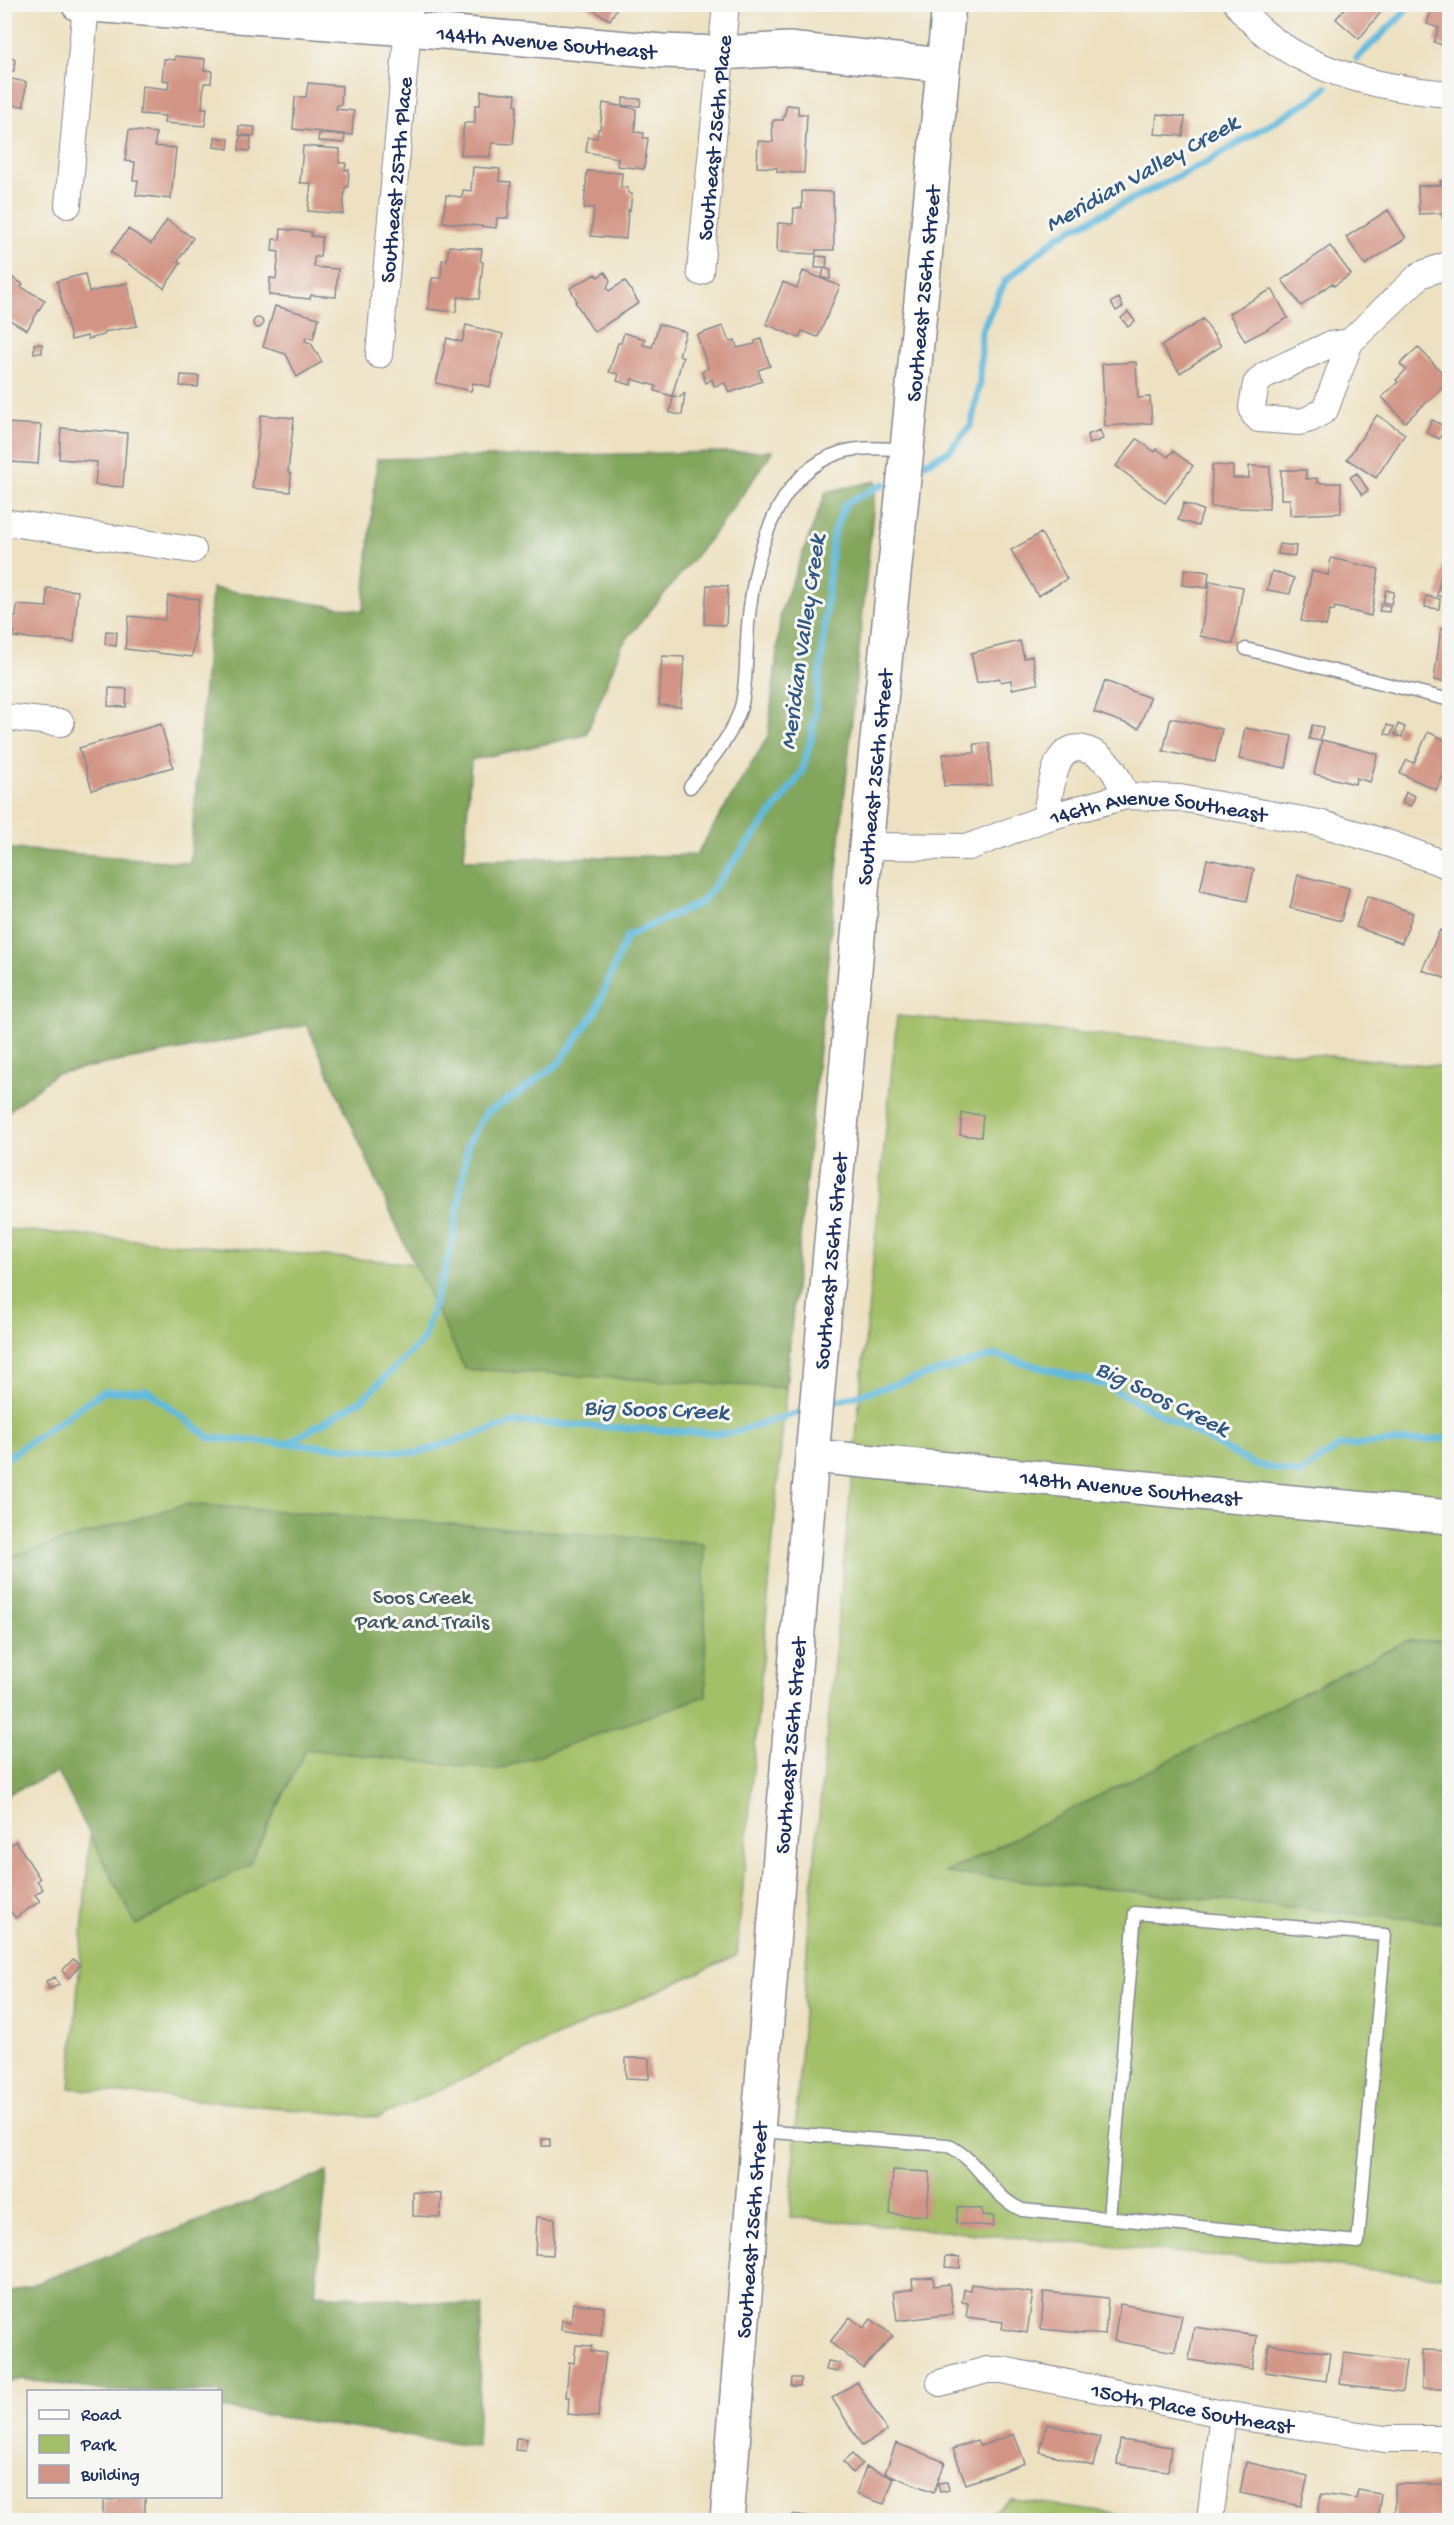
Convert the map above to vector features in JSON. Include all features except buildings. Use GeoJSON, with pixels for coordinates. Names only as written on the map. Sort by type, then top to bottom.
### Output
{"type":"FeatureCollection","features":[{"type":"Feature","properties":{"kind":"main road","name":"144th Avenue Southeast"},"geometry":{"type":"LineString","coordinates":[[78,4],[409,17],[662,51],[721,53],[788,49],[943,65]]}},
{"type":"Feature","properties":{"kind":"main road","name":"Southeast 256th Street"},"geometry":{"type":"LineString","coordinates":[[727,2520],[813,1442],[866,846],[907,448],[948,4]]}},
{"type":"Feature","properties":{"kind":"main road","name":"148th Avenue Southeast"},"geometry":{"type":"LineString","coordinates":[[813,1442],[1449,1517]]}},
{"type":"Feature","properties":{"kind":"street","name":"Southeast 256th Place"},"geometry":{"type":"LineString","coordinates":[[700,272],[726,4]]}},
{"type":"Feature","properties":{"kind":"street"},"geometry":{"type":"LineString","coordinates":[[1237,4],[1245,16],[1284,48],[1319,66],[1374,82],[1440,94]]}},
{"type":"Feature","properties":{"kind":"street"},"geometry":{"type":"LineString","coordinates":[[68,205],[86,5]]}},
{"type":"Feature","properties":{"kind":"street","name":"Southeast 257th Place"},"geometry":{"type":"LineString","coordinates":[[379,355],[409,17]]}},
{"type":"Feature","properties":{"kind":"street"},"geometry":{"type":"LineString","coordinates":[[1350,342],[1420,275],[1449,264]]}},
{"type":"Feature","properties":{"kind":"street"},"geometry":{"type":"LineString","coordinates":[[4,522],[193,550]]}},
{"type":"Feature","properties":{"kind":"street"},"geometry":{"type":"LineString","coordinates":[[4,717],[61,723]]}},
{"type":"Feature","properties":{"kind":"street"},"geometry":{"type":"LineString","coordinates":[[1045,818],[1057,764],[1065,752],[1075,748],[1085,748],[1097,753],[1112,768],[1126,796]]}},
{"type":"Feature","properties":{"kind":"street","name":"146th Avenue Southeast"},"geometry":{"type":"LineString","coordinates":[[866,846],[969,847],[1045,818],[1126,796],[1180,798],[1319,823],[1390,844],[1449,866]]}},
{"type":"Feature","properties":{"kind":"street","name":"150th Place Southeast"},"geometry":{"type":"LineString","coordinates":[[940,2383],[987,2370],[1002,2370],[1223,2414],[1385,2439],[1449,2439]]}},
{"type":"Feature","properties":{"kind":"street"},"geometry":{"type":"LineString","coordinates":[[1210,2520],[1223,2414]]}},
{"type":"Feature","properties":{"kind":"lane"},"geometry":{"type":"LineString","coordinates":[[690,787],[730,732],[741,706],[750,608],[758,562],[783,498],[801,476],[821,460],[844,451],[907,448]]}},
{"type":"Feature","properties":{"kind":"lane"},"geometry":{"type":"LineString","coordinates":[[1246,649],[1449,700]]}},
{"type":"Feature","properties":{"kind":"lane"},"geometry":{"type":"LineString","coordinates":[[758,2131],[946,2145],[961,2152],[975,2164],[998,2193],[1011,2205],[1022,2210],[1358,2242],[1385,1935],[1135,1913],[1109,2218]]}},
{"type":"Feature","properties":{"kind":"green space"},"geometry":{"type":"Polygon","coordinates":[[[773,451],[720,526],[622,645],[586,735],[471,760],[464,860],[696,855],[768,737],[781,611],[826,492],[876,481],[785,1388],[465,1369],[403,1240],[307,1025],[55,1074],[5,1114],[5,848],[190,863],[212,588],[363,611],[377,459],[773,451]]]}},
{"type":"Feature","properties":{"kind":"green space"},"geometry":{"type":"Polygon","coordinates":[[[897,1016],[1449,1067],[1449,2277],[790,2217],[809,1918],[897,1016]]]}},
{"type":"Feature","properties":{"kind":"green space","name":"Soos Creek Park and Trails"},"geometry":{"type":"Polygon","coordinates":[[[4,1229],[794,1296],[737,1955],[379,2117],[70,2088],[99,1719],[5,1710],[4,1229]]]}},
{"type":"Feature","properties":{"kind":"green space"},"geometry":{"type":"Polygon","coordinates":[[[186,1504],[704,1543],[706,1696],[497,1770],[306,1749],[249,1865],[136,1925],[58,1772],[5,1795],[5,1558],[186,1504]]]}},
{"type":"Feature","properties":{"kind":"green space"},"geometry":{"type":"Polygon","coordinates":[[[1449,1640],[1449,1923],[945,1873],[1406,1641],[1449,1640]]]}},
{"type":"Feature","properties":{"kind":"green space"},"geometry":{"type":"Polygon","coordinates":[[[327,2172],[315,2294],[482,2306],[477,2447],[222,2408],[222,2390],[99,2390],[22,2379],[5,2384],[5,2295],[327,2172]]]}},
{"type":"Feature","properties":{"kind":"green space"},"geometry":{"type":"Polygon","coordinates":[[[1012,2500],[1162,2520],[979,2520],[1012,2500]]]}},
{"type":"Feature","properties":{"kind":"waterway","name":"Meridian Valley Creek"},"geometry":{"type":"LineString","coordinates":[[1357,58],[1402,15],[1409,4]]}},
{"type":"Feature","properties":{"kind":"waterway","name":"Meridian Valley Creek"},"geometry":{"type":"LineString","coordinates":[[925,463],[949,451],[971,425],[980,382],[982,330],[1005,281],[1060,235],[1205,163],[1317,96],[1326,87]]}},
{"type":"Feature","properties":{"kind":"waterway","name":"Meridian Valley Creek"},"geometry":{"type":"LineString","coordinates":[[290,1442],[363,1399],[423,1340],[453,1242],[468,1143],[486,1113],[519,1093],[559,1063],[595,1013],[627,936],[702,902],[802,772],[812,735],[821,666],[833,534],[845,504],[884,484]]}},
{"type":"Feature","properties":{"kind":"waterway","name":"Big Soos Creek"},"geometry":{"type":"LineString","coordinates":[[824,1405],[995,1355],[1106,1385],[1253,1464],[1299,1474],[1340,1446],[1450,1438]]}},
{"type":"Feature","properties":{"kind":"waterway","name":"Big Soos Creek"},"geometry":{"type":"LineString","coordinates":[[4,1460],[102,1392],[147,1390],[210,1438],[417,1453],[516,1422],[727,1434],[808,1410]]}}]}
